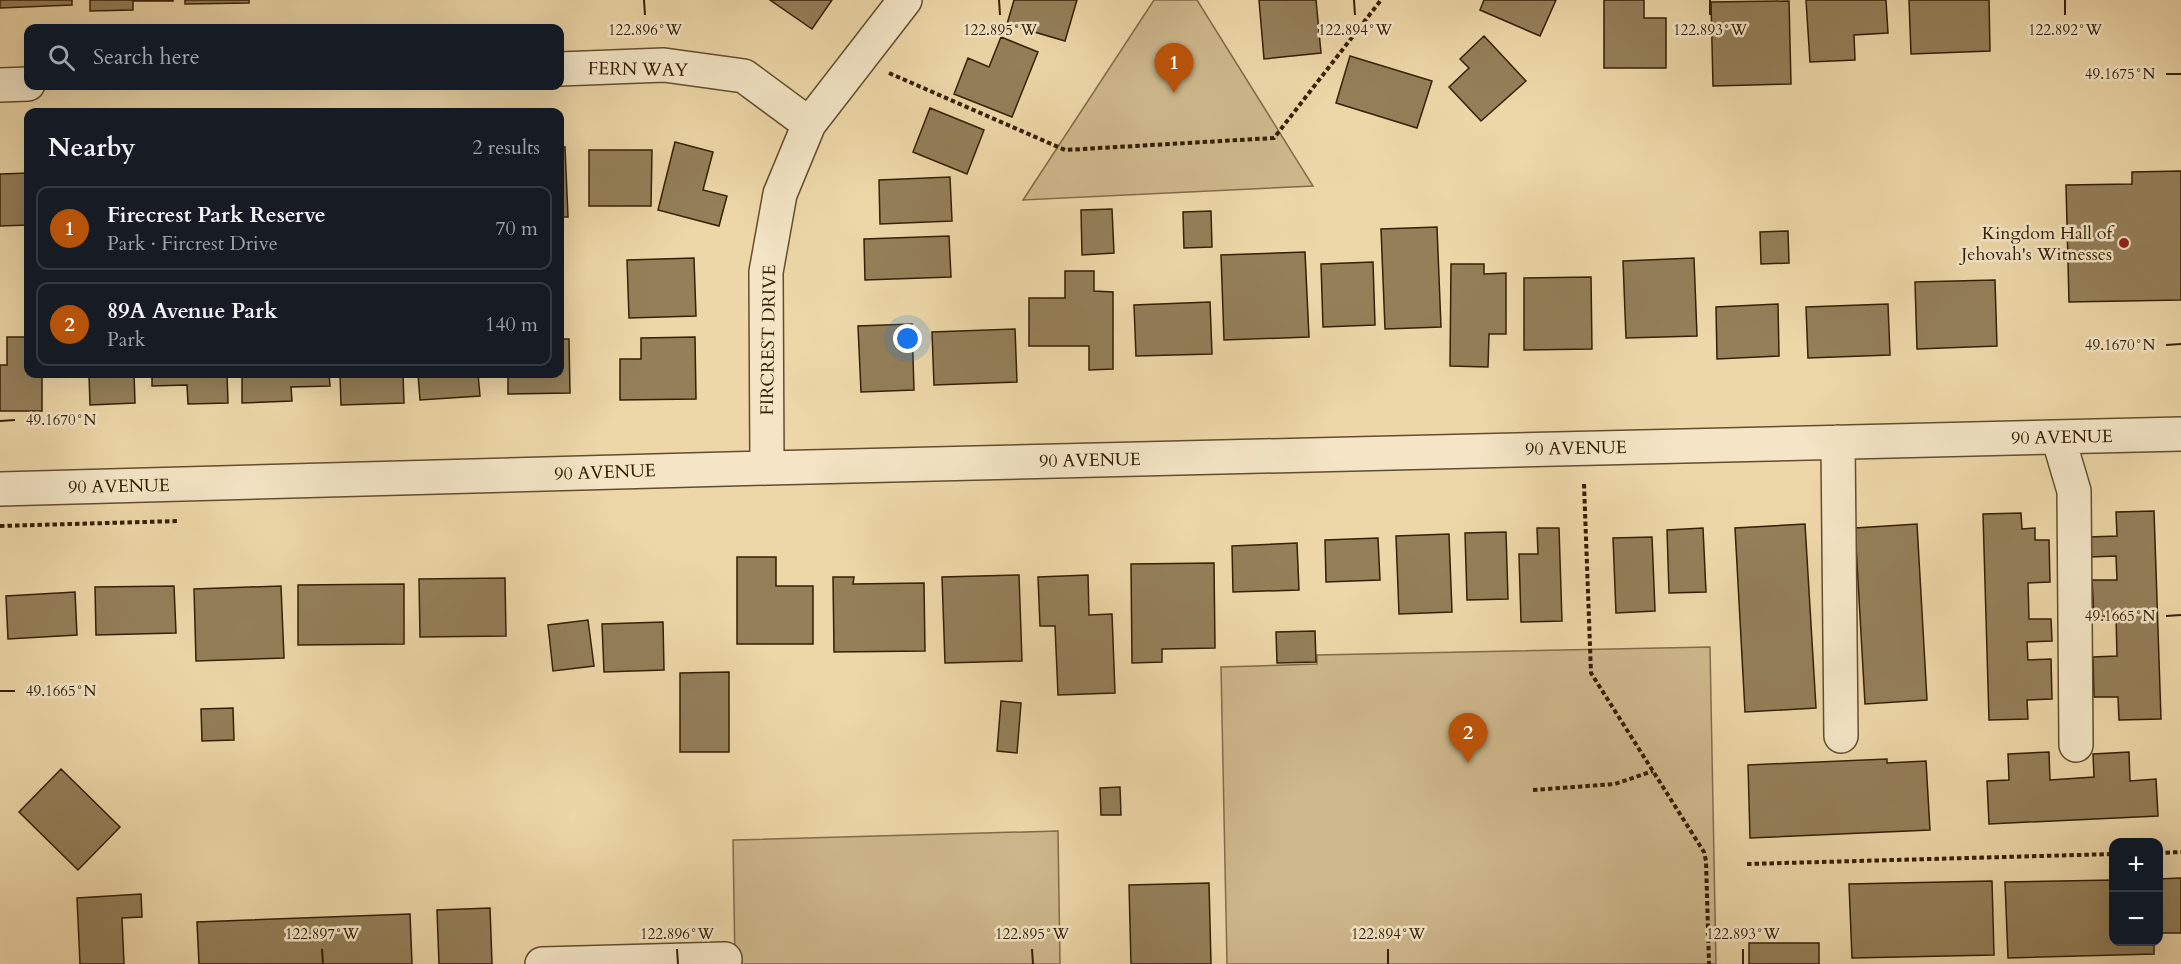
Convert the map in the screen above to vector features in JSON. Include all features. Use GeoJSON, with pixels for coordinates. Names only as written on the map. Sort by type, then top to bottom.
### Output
{"type":"FeatureCollection","features":[{"type":"Feature","properties":{"kind":"street","name":"FIRCREST DRIVE"},"geometry":{"type":"LineString","coordinates":[[767,468],[765,272],[780,194],[809,124],[905,0]]}},
{"type":"Feature","properties":{"kind":"street","name":"FERN WAY"},"geometry":{"type":"LineString","coordinates":[[564,69],[664,66],[744,76],[809,124]]}},
{"type":"Feature","properties":{"kind":"street"},"geometry":{"type":"LineString","coordinates":[[0,85],[24,84]]}},
{"type":"Feature","properties":{"kind":"street","name":"90 AVENUE"},"geometry":{"type":"LineString","coordinates":[[0,489],[2181,434]]}},
{"type":"Feature","properties":{"kind":"street"},"geometry":{"type":"LineString","coordinates":[[2058,437],[2074,491],[2076,745]]}},
{"type":"Feature","properties":{"kind":"street"},"geometry":{"type":"LineString","coordinates":[[1838,442],[1841,736]]}},
{"type":"Feature","properties":{"kind":"street"},"geometry":{"type":"LineString","coordinates":[[542,964],[725,959]]}},
{"type":"Feature","properties":{"kind":"path"},"geometry":{"type":"LineString","coordinates":[[882,70],[1065,150],[1274,138],[1381,0]]}},
{"type":"Feature","properties":{"kind":"path"},"geometry":{"type":"LineString","coordinates":[[1584,484],[1591,673],[1704,852],[1709,964]]}},
{"type":"Feature","properties":{"kind":"path"},"geometry":{"type":"LineString","coordinates":[[0,526],[179,520]]}},
{"type":"Feature","properties":{"kind":"path"},"geometry":{"type":"LineString","coordinates":[[1533,789],[1615,784],[1653,771]]}},
{"type":"Feature","properties":{"kind":"path"},"geometry":{"type":"LineString","coordinates":[[2163,853],[2181,852]]}},
{"type":"Feature","properties":{"kind":"path"},"geometry":{"type":"LineString","coordinates":[[1747,864],[2109,854]]}},
{"type":"Feature","properties":{"kind":"shaded area"},"geometry":{"type":"Polygon","coordinates":[[[1154,0],[1197,0],[1313,186],[1023,200],[1154,0]]]}},
{"type":"Feature","properties":{"kind":"shaded area"},"geometry":{"type":"Polygon","coordinates":[[[1710,647],[1716,964],[1227,964],[1221,667],[1317,664],[1317,655],[1710,647]]]}},
{"type":"Feature","properties":{"kind":"shaded area"},"geometry":{"type":"Polygon","coordinates":[[[1058,831],[1060,964],[735,964],[733,840],[1058,831]]]}},
{"type":"Feature","properties":{"kind":"building"},"geometry":{"type":"Polygon","coordinates":[[[0,0],[72,0],[72,5],[0,8],[0,0]]]}},
{"type":"Feature","properties":{"kind":"building"},"geometry":{"type":"Polygon","coordinates":[[[90,0],[173,1],[133,1],[133,10],[90,11],[90,0]]]}},
{"type":"Feature","properties":{"kind":"building"},"geometry":{"type":"Polygon","coordinates":[[[185,0],[249,0],[249,3],[185,4],[185,0]]]}},
{"type":"Feature","properties":{"kind":"building"},"geometry":{"type":"Polygon","coordinates":[[[770,0],[832,0],[812,29],[770,0]]]}},
{"type":"Feature","properties":{"kind":"building"},"geometry":{"type":"Polygon","coordinates":[[[1014,0],[1077,0],[1065,41],[1007,24],[1014,0]]]}},
{"type":"Feature","properties":{"kind":"building"},"geometry":{"type":"Polygon","coordinates":[[[1259,0],[1316,0],[1321,53],[1264,59],[1259,0]]]}},
{"type":"Feature","properties":{"kind":"building"},"geometry":{"type":"Polygon","coordinates":[[[1484,0],[1556,0],[1540,36],[1480,10],[1484,0]]]}},
{"type":"Feature","properties":{"kind":"building"},"geometry":{"type":"Polygon","coordinates":[[[1604,0],[1644,0],[1644,18],[1666,18],[1666,68],[1604,68],[1604,0]]]}},
{"type":"Feature","properties":{"kind":"building"},"geometry":{"type":"Polygon","coordinates":[[[1806,0],[1886,0],[1888,33],[1854,35],[1855,60],[1810,62],[1806,0]]]}},
{"type":"Feature","properties":{"kind":"building"},"geometry":{"type":"Polygon","coordinates":[[[1909,0],[1989,0],[1990,51],[1911,54],[1909,0]]]}},
{"type":"Feature","properties":{"kind":"building"},"geometry":{"type":"Polygon","coordinates":[[[1789,1],[1791,84],[1713,86],[1711,2],[1789,1]]]}},
{"type":"Feature","properties":{"kind":"building"},"geometry":{"type":"Polygon","coordinates":[[[1484,36],[1526,81],[1481,121],[1449,87],[1469,68],[1460,59],[1484,36]]]}},
{"type":"Feature","properties":{"kind":"building"},"geometry":{"type":"Polygon","coordinates":[[[1001,37],[1038,52],[1012,117],[954,94],[968,58],[989,67],[1001,37]]]}},
{"type":"Feature","properties":{"kind":"building"},"geometry":{"type":"Polygon","coordinates":[[[1350,56],[1432,81],[1417,128],[1336,103],[1350,56]]]}},
{"type":"Feature","properties":{"kind":"building"},"geometry":{"type":"Polygon","coordinates":[[[930,108],[984,130],[967,174],[913,152],[930,108]]]}},
{"type":"Feature","properties":{"kind":"building"},"geometry":{"type":"Polygon","coordinates":[[[675,142],[713,152],[703,190],[727,196],[719,226],[658,210],[675,142]]]}},
{"type":"Feature","properties":{"kind":"building"},"geometry":{"type":"Polygon","coordinates":[[[565,147],[568,217],[564,217],[565,147]]]}},
{"type":"Feature","properties":{"kind":"building"},"geometry":{"type":"Polygon","coordinates":[[[589,150],[652,150],[651,206],[589,206],[589,150]]]}},
{"type":"Feature","properties":{"kind":"building","name":"Kingdom Hall of Jehovah's Witnesses"},"geometry":{"type":"Polygon","coordinates":[[[2181,171],[2181,300],[2069,302],[2066,185],[2132,184],[2132,172],[2181,171]]]}},
{"type":"Feature","properties":{"kind":"building"},"geometry":{"type":"Polygon","coordinates":[[[24,173],[24,225],[0,226],[0,174],[24,173]]]}},
{"type":"Feature","properties":{"kind":"building"},"geometry":{"type":"Polygon","coordinates":[[[950,177],[952,221],[880,224],[879,180],[950,177]]]}},
{"type":"Feature","properties":{"kind":"building"},"geometry":{"type":"Polygon","coordinates":[[[1112,209],[1114,253],[1082,255],[1081,210],[1112,209]]]}},
{"type":"Feature","properties":{"kind":"building"},"geometry":{"type":"Polygon","coordinates":[[[1211,211],[1212,247],[1184,248],[1183,212],[1211,211]]]}},
{"type":"Feature","properties":{"kind":"building"},"geometry":{"type":"Polygon","coordinates":[[[1437,227],[1441,327],[1385,329],[1381,229],[1437,227]]]}},
{"type":"Feature","properties":{"kind":"building"},"geometry":{"type":"Polygon","coordinates":[[[1788,231],[1789,263],[1761,264],[1760,232],[1788,231]]]}},
{"type":"Feature","properties":{"kind":"building"},"geometry":{"type":"Polygon","coordinates":[[[949,236],[951,277],[865,280],[864,239],[949,236]]]}},
{"type":"Feature","properties":{"kind":"building"},"geometry":{"type":"Polygon","coordinates":[[[1305,252],[1309,337],[1224,340],[1221,255],[1305,252]]]}},
{"type":"Feature","properties":{"kind":"building"},"geometry":{"type":"Polygon","coordinates":[[[694,258],[696,316],[629,318],[627,260],[694,258]]]}},
{"type":"Feature","properties":{"kind":"building"},"geometry":{"type":"Polygon","coordinates":[[[1694,258],[1697,336],[1626,338],[1623,261],[1694,258]]]}},
{"type":"Feature","properties":{"kind":"building"},"geometry":{"type":"Polygon","coordinates":[[[1373,262],[1375,325],[1323,327],[1321,264],[1373,262]]]}},
{"type":"Feature","properties":{"kind":"building"},"geometry":{"type":"Polygon","coordinates":[[[1451,264],[1484,264],[1484,274],[1506,273],[1506,334],[1489,334],[1488,367],[1450,366],[1451,264]]]}},
{"type":"Feature","properties":{"kind":"building"},"geometry":{"type":"Polygon","coordinates":[[[1065,271],[1094,271],[1094,291],[1113,292],[1113,369],[1089,370],[1089,346],[1029,346],[1029,298],[1065,298],[1065,271]]]}},
{"type":"Feature","properties":{"kind":"building"},"geometry":{"type":"Polygon","coordinates":[[[1591,277],[1592,349],[1524,350],[1524,278],[1591,277]]]}},
{"type":"Feature","properties":{"kind":"building"},"geometry":{"type":"Polygon","coordinates":[[[1995,280],[1997,346],[1917,349],[1915,282],[1995,280]]]}},
{"type":"Feature","properties":{"kind":"building"},"geometry":{"type":"Polygon","coordinates":[[[1210,302],[1212,354],[1136,356],[1134,305],[1210,302]]]}},
{"type":"Feature","properties":{"kind":"building"},"geometry":{"type":"Polygon","coordinates":[[[1778,304],[1779,356],[1717,359],[1716,307],[1778,304]]]}},
{"type":"Feature","properties":{"kind":"building"},"geometry":{"type":"Polygon","coordinates":[[[1888,304],[1890,355],[1808,358],[1806,307],[1888,304]]]}},
{"type":"Feature","properties":{"kind":"building"},"geometry":{"type":"Polygon","coordinates":[[[912,324],[914,390],[861,392],[858,326],[912,324]]]}},
{"type":"Feature","properties":{"kind":"building"},"geometry":{"type":"Polygon","coordinates":[[[1015,329],[1017,382],[934,385],[932,332],[1015,329]]]}},
{"type":"Feature","properties":{"kind":"building"},"geometry":{"type":"Polygon","coordinates":[[[7,337],[24,337],[24,378],[42,378],[42,411],[0,411],[0,365],[7,365],[7,337]]]}},
{"type":"Feature","properties":{"kind":"building"},"geometry":{"type":"Polygon","coordinates":[[[695,337],[696,399],[620,400],[620,359],[641,359],[641,338],[695,337]]]}},
{"type":"Feature","properties":{"kind":"building"},"geometry":{"type":"Polygon","coordinates":[[[564,339],[569,339],[570,393],[508,394],[508,378],[564,378],[564,339]]]}},
{"type":"Feature","properties":{"kind":"building"},"geometry":{"type":"Polygon","coordinates":[[[89,378],[134,378],[135,403],[90,405],[89,378]]]}},
{"type":"Feature","properties":{"kind":"building"},"geometry":{"type":"Polygon","coordinates":[[[152,378],[227,378],[228,403],[188,404],[187,385],[152,386],[152,378]]]}},
{"type":"Feature","properties":{"kind":"building"},"geometry":{"type":"Polygon","coordinates":[[[242,378],[329,378],[330,386],[291,387],[292,401],[242,403],[242,378]]]}},
{"type":"Feature","properties":{"kind":"building"},"geometry":{"type":"Polygon","coordinates":[[[340,378],[403,378],[404,403],[341,405],[340,378]]]}},
{"type":"Feature","properties":{"kind":"building"},"geometry":{"type":"Polygon","coordinates":[[[418,378],[478,378],[480,396],[420,400],[418,378]]]}},
{"type":"Feature","properties":{"kind":"building"},"geometry":{"type":"Polygon","coordinates":[[[2154,511],[2161,719],[2119,720],[2118,697],[2094,697],[2093,657],[2117,656],[2116,616],[2094,617],[2092,580],[2117,580],[2116,556],[2090,557],[2089,537],[2117,536],[2116,512],[2154,511]]]}},
{"type":"Feature","properties":{"kind":"building"},"geometry":{"type":"Polygon","coordinates":[[[2021,513],[2022,529],[2035,528],[2035,540],[2049,540],[2050,582],[2028,583],[2029,619],[2051,619],[2052,641],[2027,642],[2028,660],[2051,659],[2052,699],[2027,700],[2028,719],[1989,720],[1983,514],[2021,513]]]}},
{"type":"Feature","properties":{"kind":"building"},"geometry":{"type":"Polygon","coordinates":[[[1805,524],[1816,708],[1745,712],[1735,528],[1805,524]]]}},
{"type":"Feature","properties":{"kind":"building"},"geometry":{"type":"Polygon","coordinates":[[[1917,524],[1927,700],[1865,704],[1855,528],[1917,524]]]}},
{"type":"Feature","properties":{"kind":"building"},"geometry":{"type":"Polygon","coordinates":[[[1537,528],[1559,528],[1562,621],[1521,622],[1519,554],[1538,554],[1537,528]]]}},
{"type":"Feature","properties":{"kind":"building"},"geometry":{"type":"Polygon","coordinates":[[[1703,528],[1706,592],[1669,593],[1667,530],[1703,528]]]}},
{"type":"Feature","properties":{"kind":"building"},"geometry":{"type":"Polygon","coordinates":[[[1506,532],[1508,599],[1467,600],[1465,533],[1506,532]]]}},
{"type":"Feature","properties":{"kind":"building"},"geometry":{"type":"Polygon","coordinates":[[[1449,534],[1452,612],[1399,614],[1396,536],[1449,534]]]}},
{"type":"Feature","properties":{"kind":"building"},"geometry":{"type":"Polygon","coordinates":[[[1652,537],[1655,611],[1616,613],[1613,538],[1652,537]]]}},
{"type":"Feature","properties":{"kind":"building"},"geometry":{"type":"Polygon","coordinates":[[[1378,538],[1380,580],[1326,582],[1325,540],[1378,538]]]}},
{"type":"Feature","properties":{"kind":"building"},"geometry":{"type":"Polygon","coordinates":[[[1297,543],[1299,590],[1233,592],[1232,546],[1297,543]]]}},
{"type":"Feature","properties":{"kind":"building"},"geometry":{"type":"Polygon","coordinates":[[[737,557],[776,557],[776,586],[813,586],[813,644],[737,644],[737,557]]]}},
{"type":"Feature","properties":{"kind":"building"},"geometry":{"type":"Polygon","coordinates":[[[1214,563],[1215,648],[1162,649],[1162,662],[1132,663],[1131,564],[1214,563]]]}},
{"type":"Feature","properties":{"kind":"building"},"geometry":{"type":"Polygon","coordinates":[[[1019,575],[1022,661],[945,663],[942,577],[1019,575]]]}},
{"type":"Feature","properties":{"kind":"building"},"geometry":{"type":"Polygon","coordinates":[[[1088,575],[1089,615],[1112,614],[1115,693],[1058,695],[1055,626],[1040,626],[1038,577],[1088,575]]]}},
{"type":"Feature","properties":{"kind":"building"},"geometry":{"type":"Polygon","coordinates":[[[833,577],[854,577],[853,584],[924,583],[925,651],[834,652],[833,577]]]}},
{"type":"Feature","properties":{"kind":"building"},"geometry":{"type":"Polygon","coordinates":[[[505,578],[506,636],[420,637],[419,579],[505,578]]]}},
{"type":"Feature","properties":{"kind":"building"},"geometry":{"type":"Polygon","coordinates":[[[404,584],[404,644],[298,645],[298,585],[404,584]]]}},
{"type":"Feature","properties":{"kind":"building"},"geometry":{"type":"Polygon","coordinates":[[[174,586],[176,633],[96,635],[95,587],[174,586]]]}},
{"type":"Feature","properties":{"kind":"building"},"geometry":{"type":"Polygon","coordinates":[[[281,586],[284,658],[196,661],[194,589],[281,586]]]}},
{"type":"Feature","properties":{"kind":"building"},"geometry":{"type":"Polygon","coordinates":[[[75,592],[77,635],[8,639],[6,596],[75,592]]]}},
{"type":"Feature","properties":{"kind":"building"},"geometry":{"type":"Polygon","coordinates":[[[588,620],[594,666],[553,671],[548,625],[588,620]]]}},
{"type":"Feature","properties":{"kind":"building"},"geometry":{"type":"Polygon","coordinates":[[[663,622],[664,670],[604,672],[602,624],[663,622]]]}},
{"type":"Feature","properties":{"kind":"building"},"geometry":{"type":"Polygon","coordinates":[[[1315,631],[1316,662],[1277,663],[1276,632],[1315,631]]]}},
{"type":"Feature","properties":{"kind":"building"},"geometry":{"type":"Polygon","coordinates":[[[729,672],[729,752],[680,752],[680,673],[729,672]]]}},
{"type":"Feature","properties":{"kind":"building"},"geometry":{"type":"Polygon","coordinates":[[[1001,701],[1021,703],[1017,753],[997,751],[1001,701]]]}},
{"type":"Feature","properties":{"kind":"building"},"geometry":{"type":"Polygon","coordinates":[[[233,708],[234,740],[202,741],[201,709],[233,708]]]}},
{"type":"Feature","properties":{"kind":"building"},"geometry":{"type":"Polygon","coordinates":[[[2049,752],[2050,780],[2094,777],[2093,754],[2129,752],[2130,781],[2156,779],[2158,816],[1989,824],[1987,781],[2009,780],[2008,754],[2049,752]]]}},
{"type":"Feature","properties":{"kind":"building"},"geometry":{"type":"Polygon","coordinates":[[[1887,759],[1887,763],[1926,761],[1930,830],[1750,838],[1748,765],[1887,759]]]}},
{"type":"Feature","properties":{"kind":"building"},"geometry":{"type":"Polygon","coordinates":[[[61,769],[120,827],[78,870],[19,812],[61,769]]]}},
{"type":"Feature","properties":{"kind":"building"},"geometry":{"type":"Polygon","coordinates":[[[1120,787],[1121,815],[1101,815],[1100,788],[1120,787]]]}},
{"type":"Feature","properties":{"kind":"building"},"geometry":{"type":"Polygon","coordinates":[[[2181,878],[2181,933],[2163,933],[2163,879],[2181,878]]]}},
{"type":"Feature","properties":{"kind":"building"},"geometry":{"type":"Polygon","coordinates":[[[2109,880],[2109,946],[2154,946],[2154,954],[2008,958],[2005,882],[2109,880]]]}},
{"type":"Feature","properties":{"kind":"building"},"geometry":{"type":"Polygon","coordinates":[[[1992,881],[1994,955],[1852,958],[1849,884],[1992,881]]]}},
{"type":"Feature","properties":{"kind":"building"},"geometry":{"type":"Polygon","coordinates":[[[1209,883],[1211,964],[1131,964],[1129,885],[1209,883]]]}},
{"type":"Feature","properties":{"kind":"building"},"geometry":{"type":"Polygon","coordinates":[[[141,894],[142,917],[122,918],[124,964],[80,964],[77,898],[141,894]]]}},
{"type":"Feature","properties":{"kind":"building"},"geometry":{"type":"Polygon","coordinates":[[[490,908],[492,964],[439,964],[437,910],[490,908]]]}},
{"type":"Feature","properties":{"kind":"building"},"geometry":{"type":"Polygon","coordinates":[[[410,914],[412,964],[199,964],[197,922],[410,914]]]}},
{"type":"Feature","properties":{"kind":"building"},"geometry":{"type":"Polygon","coordinates":[[[1749,943],[1819,943],[1819,964],[1749,964],[1749,943]]]}},
{"type":"Feature","properties":{"kind":"place","name":"Firecrest Park Reserve"},"geometry":{"type":"Point","coordinates":[1174,93]}},
{"type":"Feature","properties":{"kind":"place","name":"Kingdom Hall of Jehovah's Witnesses"},"geometry":{"type":"Point","coordinates":[2124,243]}},
{"type":"Feature","properties":{"kind":"place","name":"89A Avenue Park"},"geometry":{"type":"Point","coordinates":[1468,763]}}]}
